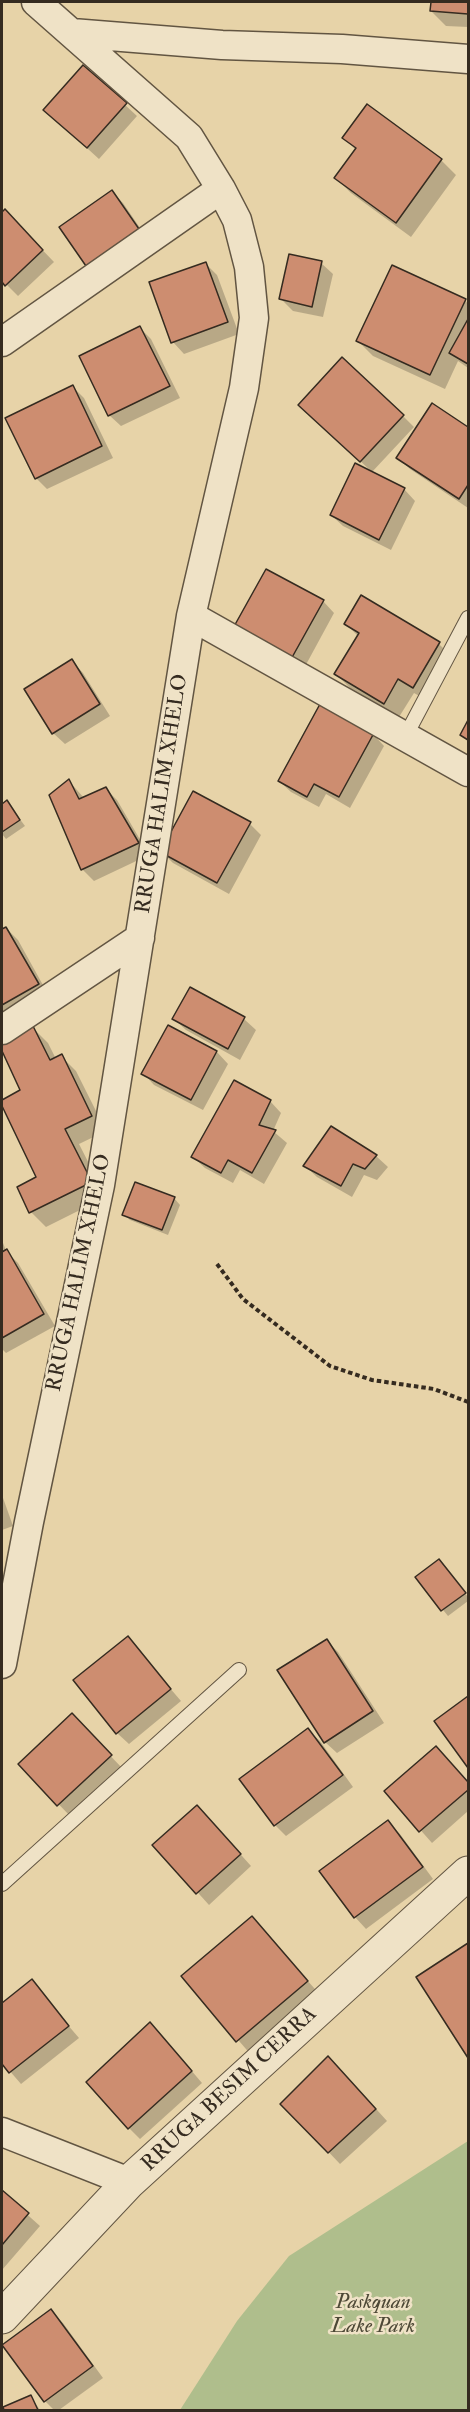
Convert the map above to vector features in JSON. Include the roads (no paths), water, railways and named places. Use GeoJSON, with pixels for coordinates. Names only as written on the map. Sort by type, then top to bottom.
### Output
{"type":"FeatureCollection","features":[{"type":"Feature","properties":{"kind":"street","name":"RRUGA HALIM XHELO"},"geometry":{"type":"LineString","coordinates":[[2,1664],[29,1522],[100,1185],[191,616],[244,388],[254,318],[249,267],[237,220],[189,137],[36,2]]}},
{"type":"Feature","properties":{"kind":"street"},"geometry":{"type":"LineString","coordinates":[[72,33],[222,45],[342,49],[468,59]]}},
{"type":"Feature","properties":{"kind":"street"},"geometry":{"type":"LineString","coordinates":[[2,342],[221,189]]}},
{"type":"Feature","properties":{"kind":"street"},"geometry":{"type":"LineString","coordinates":[[191,616],[468,772]]}},
{"type":"Feature","properties":{"kind":"street"},"geometry":{"type":"LineString","coordinates":[[3,1026],[140,938]]}},
{"type":"Feature","properties":{"kind":"street","name":"RRUGA BESIM CERRA"},"geometry":{"type":"LineString","coordinates":[[2,2317],[129,2182],[468,1873]]}},
{"type":"Feature","properties":{"kind":"street"},"geometry":{"type":"LineString","coordinates":[[2,2132],[129,2182]]}},
{"type":"Feature","properties":{"kind":"lane"},"geometry":{"type":"LineString","coordinates":[[405,737],[468,618]]}},
{"type":"Feature","properties":{"kind":"lane"},"geometry":{"type":"LineString","coordinates":[[2,1884],[239,1670]]}},
{"type":"Feature","properties":{"kind":"park label","name":"Paskquan Lake Park"},"geometry":{"type":"Point","coordinates":[373,2315]}}]}
